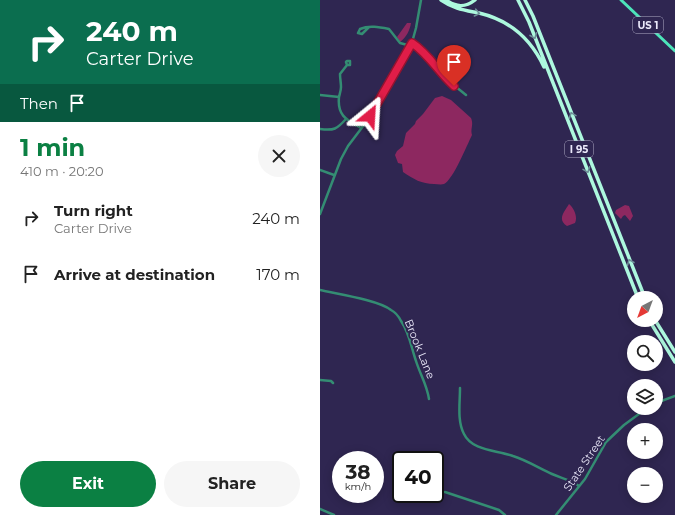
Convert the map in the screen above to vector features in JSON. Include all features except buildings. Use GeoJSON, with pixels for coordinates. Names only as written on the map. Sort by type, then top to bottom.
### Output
{"type":"FeatureCollection","features":[{"type":"Feature","properties":{"kind":"highway"},"geometry":{"type":"LineString","coordinates":[[441,0],[454,8],[491,16],[511,26],[520,33],[534,49],[557,93]]}},
{"type":"Feature","properties":{"kind":"highway"},"geometry":{"type":"LineString","coordinates":[[446,0],[456,6],[464,6],[475,0]]}},
{"type":"Feature","properties":{"kind":"highway","name":"I 95"},"geometry":{"type":"LineString","coordinates":[[518,0],[529,22],[635,291]]}},
{"type":"Feature","properties":{"kind":"highway","name":"I 95"},"geometry":{"type":"LineString","coordinates":[[525,0],[533,16],[641,291]]}},
{"type":"Feature","properties":{"kind":"highway"},"geometry":{"type":"LineString","coordinates":[[653,327],[675,362]]}},
{"type":"Feature","properties":{"kind":"highway"},"geometry":{"type":"LineString","coordinates":[[659,327],[675,352]]}},
{"type":"Feature","properties":{"kind":"main road","name":"US 1"},"geometry":{"type":"LineString","coordinates":[[621,0],[675,51]]}},
{"type":"Feature","properties":{"kind":"street"},"geometry":{"type":"LineString","coordinates":[[320,214],[334,175],[348,146],[370,116],[411,45],[421,0]]}},
{"type":"Feature","properties":{"kind":"street"},"geometry":{"type":"LineString","coordinates":[[368,27],[389,29],[400,43],[411,45],[424,52],[445,78],[466,95]]}},
{"type":"Feature","properties":{"kind":"street"},"geometry":{"type":"LineString","coordinates":[[347,65],[340,74],[341,86],[339,107],[341,113],[346,119],[361,128]]}},
{"type":"Feature","properties":{"kind":"street"},"geometry":{"type":"LineString","coordinates":[[320,95],[339,97]]}},
{"type":"Feature","properties":{"kind":"street"},"geometry":{"type":"LineString","coordinates":[[320,129],[332,130],[337,128],[346,119]]}},
{"type":"Feature","properties":{"kind":"street"},"geometry":{"type":"LineString","coordinates":[[320,170],[334,175]]}},
{"type":"Feature","properties":{"kind":"street","name":"Brook Lane"},"geometry":{"type":"LineString","coordinates":[[320,290],[377,304],[392,310],[401,321],[409,338],[419,370],[428,391],[429,399]]}},
{"type":"Feature","properties":{"kind":"street"},"geometry":{"type":"LineString","coordinates":[[320,380],[331,382],[332,384]]}},
{"type":"Feature","properties":{"kind":"street"},"geometry":{"type":"LineString","coordinates":[[460,388],[460,425],[464,435],[471,443],[479,447],[513,456],[574,482],[579,486]]}},
{"type":"Feature","properties":{"kind":"street"},"geometry":{"type":"LineString","coordinates":[[663,400],[675,396]]}},
{"type":"Feature","properties":{"kind":"street","name":"State Street"},"geometry":{"type":"LineString","coordinates":[[556,515],[579,486],[606,442],[624,425],[638,415]]}},
{"type":"Feature","properties":{"kind":"street"},"geometry":{"type":"LineString","coordinates":[[445,492],[498,510],[505,515]]}},
{"type":"Feature","properties":{"kind":"street"},"geometry":{"type":"LineString","coordinates":[[320,509],[334,515]]}},
{"type":"Feature","properties":{"kind":"shaded area"},"geometry":{"type":"Polygon","coordinates":[[[407,23],[411,23],[410,28],[406,36],[400,42],[397,37],[407,23]]]}},
{"type":"Feature","properties":{"kind":"shaded area"},"geometry":{"type":"Polygon","coordinates":[[[442,96],[451,100],[471,118],[472,135],[448,181],[444,184],[430,184],[414,179],[403,172],[402,164],[398,163],[395,155],[403,146],[406,133],[435,98],[442,96]]]}},
{"type":"Feature","properties":{"kind":"shaded area"},"geometry":{"type":"Polygon","coordinates":[[[569,204],[575,213],[576,221],[575,223],[567,226],[562,221],[562,216],[569,204]]]}},
{"type":"Feature","properties":{"kind":"shaded area"},"geometry":{"type":"Polygon","coordinates":[[[625,205],[629,206],[633,216],[630,221],[625,215],[621,219],[615,213],[616,210],[625,205]]]}},
{"type":"Feature","properties":{"kind":"route"},"geometry":{"type":"LineString","coordinates":[[370,116],[412,43],[424,52],[445,78],[454,86]]}}]}
